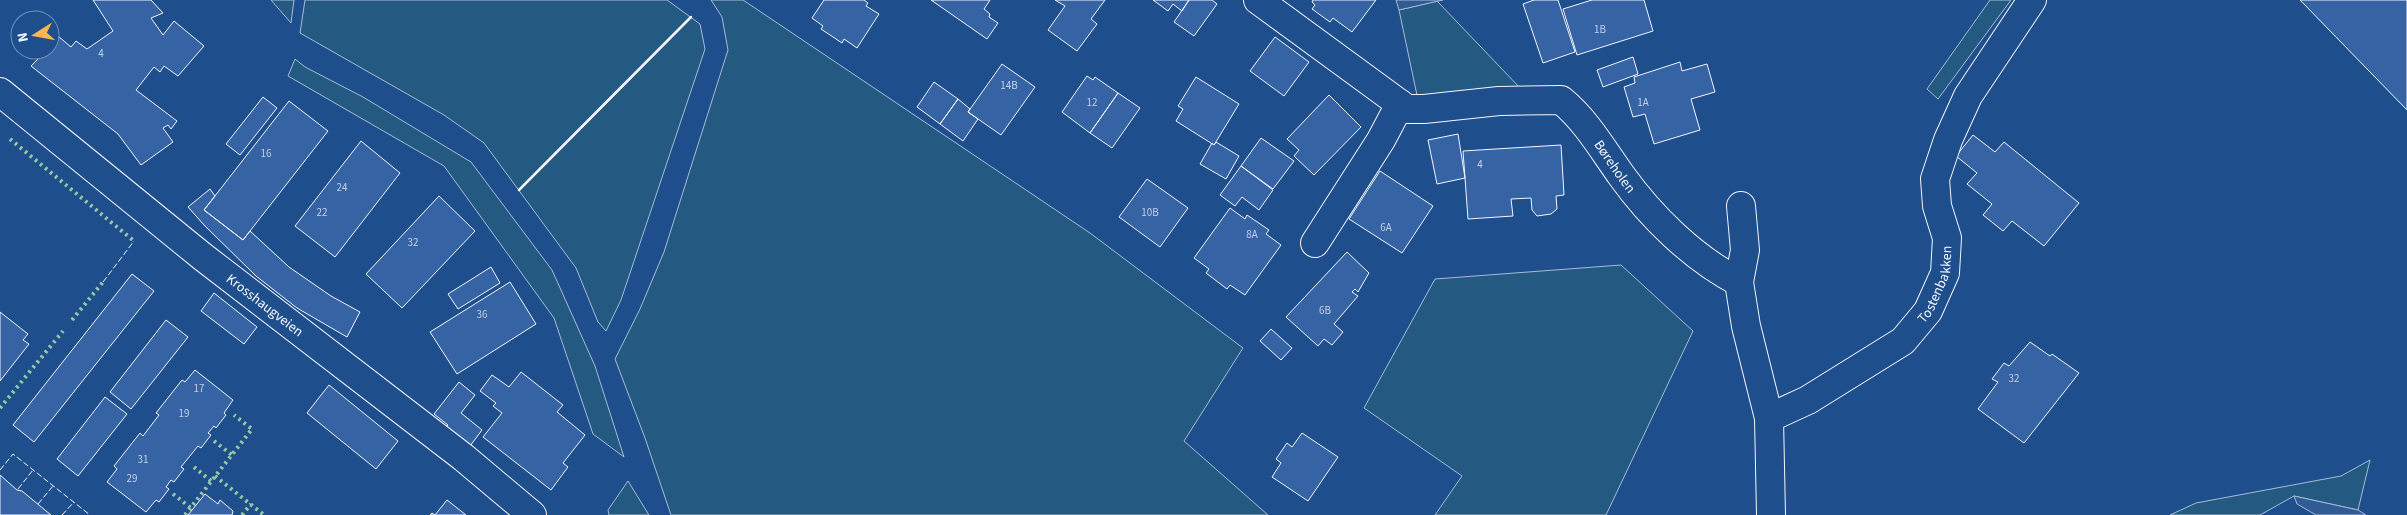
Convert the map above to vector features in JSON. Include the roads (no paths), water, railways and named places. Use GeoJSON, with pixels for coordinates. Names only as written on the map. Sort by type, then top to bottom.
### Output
{"type":"FeatureCollection","features":[{"type":"Feature","properties":{"kind":"street","name":"Børeholen"},"geometry":{"type":"LineString","coordinates":[[1258,0],[1408,109],[1499,101],[1561,100],[1581,121],[1637,196],[1687,246],[1711,266],[1739,282]]}},
{"type":"Feature","properties":{"kind":"street","name":"Tostenbakken"},"geometry":{"type":"LineString","coordinates":[[1770,418],[1808,400],[1903,341],[1928,311],[1946,273],[1947,238],[1937,206],[1935,179],[1948,140],[1968,96],[2032,0]]}},
{"type":"Feature","properties":{"kind":"street","name":"Krosshaugveien"},"geometry":{"type":"LineString","coordinates":[[0,92],[196,251],[463,457],[532,515]]}},
{"type":"Feature","properties":{"kind":"street"},"geometry":{"type":"LineString","coordinates":[[1315,243],[1381,140],[1400,104]]}},
{"type":"Feature","properties":{"kind":"street"},"geometry":{"type":"LineString","coordinates":[[1741,206],[1745,250],[1739,282],[1746,326],[1770,418],[1771,515]]}}]}
